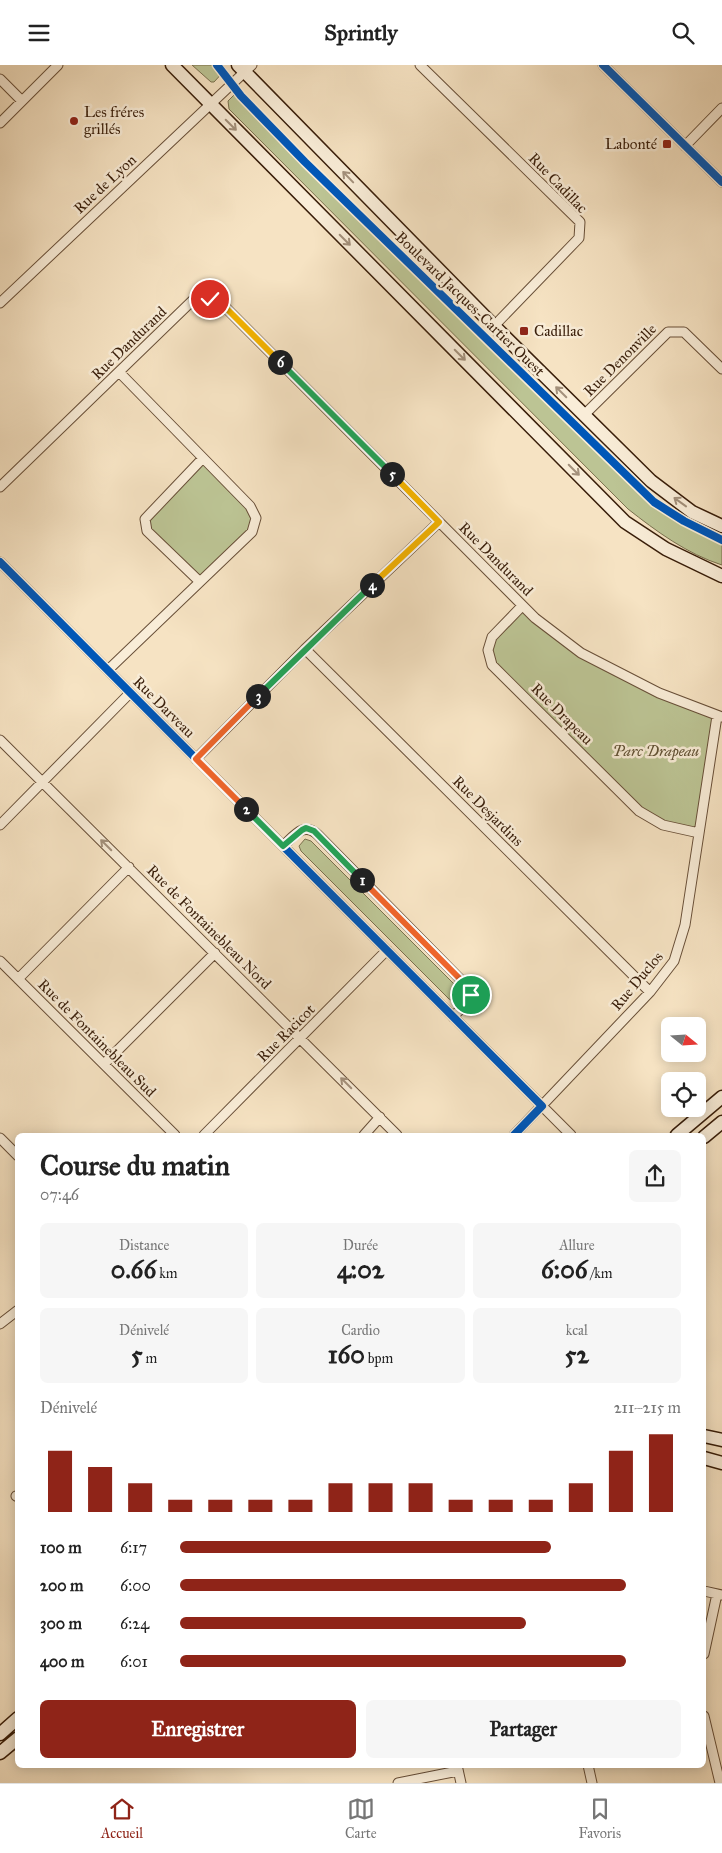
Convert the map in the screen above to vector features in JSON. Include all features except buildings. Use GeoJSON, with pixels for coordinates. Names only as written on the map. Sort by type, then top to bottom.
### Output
{"type":"FeatureCollection","features":[{"type":"Feature","properties":{"kind":"main road"},"geometry":{"type":"LineString","coordinates":[[172,65],[625,521],[666,549],[722,576]]}},
{"type":"Feature","properties":{"kind":"main road","name":"Boulevard Jacques-Cartier Ouest"},"geometry":{"type":"LineString","coordinates":[[245,67],[494,326],[651,481],[692,511],[722,526]]}},
{"type":"Feature","properties":{"kind":"main road"},"geometry":{"type":"LineString","coordinates":[[679,1133],[722,1097]]}},
{"type":"Feature","properties":{"kind":"main road"},"geometry":{"type":"LineString","coordinates":[[706,1135],[722,1122]]}},
{"type":"Feature","properties":{"kind":"main road"},"geometry":{"type":"LineString","coordinates":[[706,1436],[722,1440]]}},
{"type":"Feature","properties":{"kind":"main road"},"geometry":{"type":"LineString","coordinates":[[706,1459],[722,1463]]}},
{"type":"Feature","properties":{"kind":"main road"},"geometry":{"type":"LineString","coordinates":[[0,1734],[15,1721]]}},
{"type":"Feature","properties":{"kind":"main road"},"geometry":{"type":"LineString","coordinates":[[0,1753],[15,1740]]}},
{"type":"Feature","properties":{"kind":"street"},"geometry":{"type":"LineString","coordinates":[[0,123],[58,65]]}},
{"type":"Feature","properties":{"kind":"street","name":"Rue Cadillac"},"geometry":{"type":"LineString","coordinates":[[420,65],[580,222],[579,237],[494,326]]}},
{"type":"Feature","properties":{"kind":"street"},"geometry":{"type":"LineString","coordinates":[[603,65],[722,182]]}},
{"type":"Feature","properties":{"kind":"street"},"geometry":{"type":"LineString","coordinates":[[611,72],[618,65]]}},
{"type":"Feature","properties":{"kind":"street","name":"Rue de Lyon"},"geometry":{"type":"LineString","coordinates":[[0,303],[210,104],[245,67]]}},
{"type":"Feature","properties":{"kind":"street"},"geometry":{"type":"LineString","coordinates":[[0,79],[22,101]]}},
{"type":"Feature","properties":{"kind":"street"},"geometry":{"type":"LineString","coordinates":[[686,146],[722,108]]}},
{"type":"Feature","properties":{"kind":"street","name":"Rue Dandurand"},"geometry":{"type":"LineString","coordinates":[[0,487],[193,300],[210,299],[224,306],[535,618],[582,653],[659,693],[719,717]]}},
{"type":"Feature","properties":{"kind":"street","name":"Rue Denonville"},"geometry":{"type":"LineString","coordinates":[[584,415],[668,331],[684,332],[722,369]]}},
{"type":"Feature","properties":{"kind":"street"},"geometry":{"type":"LineString","coordinates":[[108,670],[198,581],[252,532],[256,518],[250,506],[119,372]]}},
{"type":"Feature","properties":{"kind":"street"},"geometry":{"type":"LineString","coordinates":[[198,581],[147,531],[146,519],[203,458]]}},
{"type":"Feature","properties":{"kind":"street"},"geometry":{"type":"LineString","coordinates":[[196,759],[306,649],[439,522]]}},
{"type":"Feature","properties":{"kind":"street","name":"Rue Darveau"},"geometry":{"type":"LineString","coordinates":[[0,562],[569,1133]]}},
{"type":"Feature","properties":{"kind":"street","name":"Rue Drapeau"},"geometry":{"type":"LineString","coordinates":[[522,606],[492,637],[488,650],[492,665],[639,811],[663,825],[699,833]]}},
{"type":"Feature","properties":{"kind":"street","name":"Rue Desjardins"},"geometry":{"type":"LineString","coordinates":[[306,649],[650,991]]}},
{"type":"Feature","properties":{"kind":"street"},"geometry":{"type":"LineString","coordinates":[[0,825],[130,693]]}},
{"type":"Feature","properties":{"kind":"street","name":"Rue Duclos"},"geometry":{"type":"LineString","coordinates":[[516,1133],[650,991],[674,961],[686,925],[699,833],[719,717]]}},
{"type":"Feature","properties":{"kind":"street","name":"Rue de Fontainebleau Nord"},"geometry":{"type":"LineString","coordinates":[[0,740],[395,1133]]}},
{"type":"Feature","properties":{"kind":"street"},"geometry":{"type":"LineString","coordinates":[[283,846],[306,828],[318,835],[470,991],[471,998],[453,1017]]}},
{"type":"Feature","properties":{"kind":"street"},"geometry":{"type":"LineString","coordinates":[[18,979],[129,867]]}},
{"type":"Feature","properties":{"kind":"street","name":"Rue Racicot"},"geometry":{"type":"LineString","coordinates":[[206,1133],[387,950]]}},
{"type":"Feature","properties":{"kind":"street"},"geometry":{"type":"LineString","coordinates":[[104,1064],[215,953]]}},
{"type":"Feature","properties":{"kind":"street","name":"Rue de Fontainebleau Sud"},"geometry":{"type":"LineString","coordinates":[[0,961],[173,1133]]}},
{"type":"Feature","properties":{"kind":"street"},"geometry":{"type":"LineString","coordinates":[[366,1133],[380,1117]]}},
{"type":"Feature","properties":{"kind":"street"},"geometry":{"type":"LineString","coordinates":[[2,1143],[15,1154]]}},
{"type":"Feature","properties":{"kind":"street"},"geometry":{"type":"LineString","coordinates":[[0,1325],[15,1312]]}},
{"type":"Feature","properties":{"kind":"street"},"geometry":{"type":"LineString","coordinates":[[706,1591],[719,1594],[706,1646]]}},
{"type":"Feature","properties":{"kind":"street"},"geometry":{"type":"LineString","coordinates":[[706,1724],[720,1783]]}},
{"type":"Feature","properties":{"kind":"street"},"geometry":{"type":"LineString","coordinates":[[398,1783],[458,1768],[461,1783]]}},
{"type":"Feature","properties":{"kind":"street"},"geometry":{"type":"LineString","coordinates":[[589,1768],[592,1783]]}},
{"type":"Feature","properties":{"kind":"green space"},"geometry":{"type":"Polygon","coordinates":[[[192,65],[223,65],[226,69],[214,82],[211,82],[192,65]]]}},
{"type":"Feature","properties":{"kind":"green space"},"geometry":{"type":"Polygon","coordinates":[[[241,93],[656,498],[695,525],[722,536],[722,565],[684,548],[628,509],[229,109],[228,101],[235,94],[241,93]]]}},
{"type":"Feature","properties":{"kind":"green space"},"geometry":{"type":"Polygon","coordinates":[[[203,458],[256,518],[252,532],[199,581],[147,531],[145,519],[203,458]]]}},
{"type":"Feature","properties":{"kind":"green space","name":"Parc Drapeau"},"geometry":{"type":"Polygon","coordinates":[[[522,606],[581,653],[717,716],[699,833],[663,825],[639,811],[492,665],[492,637],[522,606]]]}},
{"type":"Feature","properties":{"kind":"green space"},"geometry":{"type":"Polygon","coordinates":[[[305,839],[311,841],[459,989],[461,996],[459,999],[453,1001],[449,999],[301,851],[299,846],[305,839]]]}},
{"type":"Feature","properties":{"kind":"cycle path"},"geometry":{"type":"LineString","coordinates":[[217,65],[241,96],[305,162],[654,502],[684,521],[722,540]]}},
{"type":"Feature","properties":{"kind":"cycle path"},"geometry":{"type":"LineString","coordinates":[[603,65],[722,182]]}},
{"type":"Feature","properties":{"kind":"cycle path"},"geometry":{"type":"LineString","coordinates":[[0,562],[542,1106],[516,1133]]}},
{"type":"Feature","properties":{"kind":"place","name":"Les fréres grillés"},"geometry":{"type":"Point","coordinates":[74,121]}},
{"type":"Feature","properties":{"kind":"place","name":"Labonté"},"geometry":{"type":"Point","coordinates":[667,144]}},
{"type":"Feature","properties":{"kind":"place","name":"Cadillac"},"geometry":{"type":"Point","coordinates":[524,331]}},
{"type":"Feature","properties":{"kind":"route"},"geometry":{"type":"LineString","coordinates":[[210,299],[224,306],[439,522],[306,649],[196,759],[283,846],[306,828],[314,831],[464,983],[471,995]]}}]}
